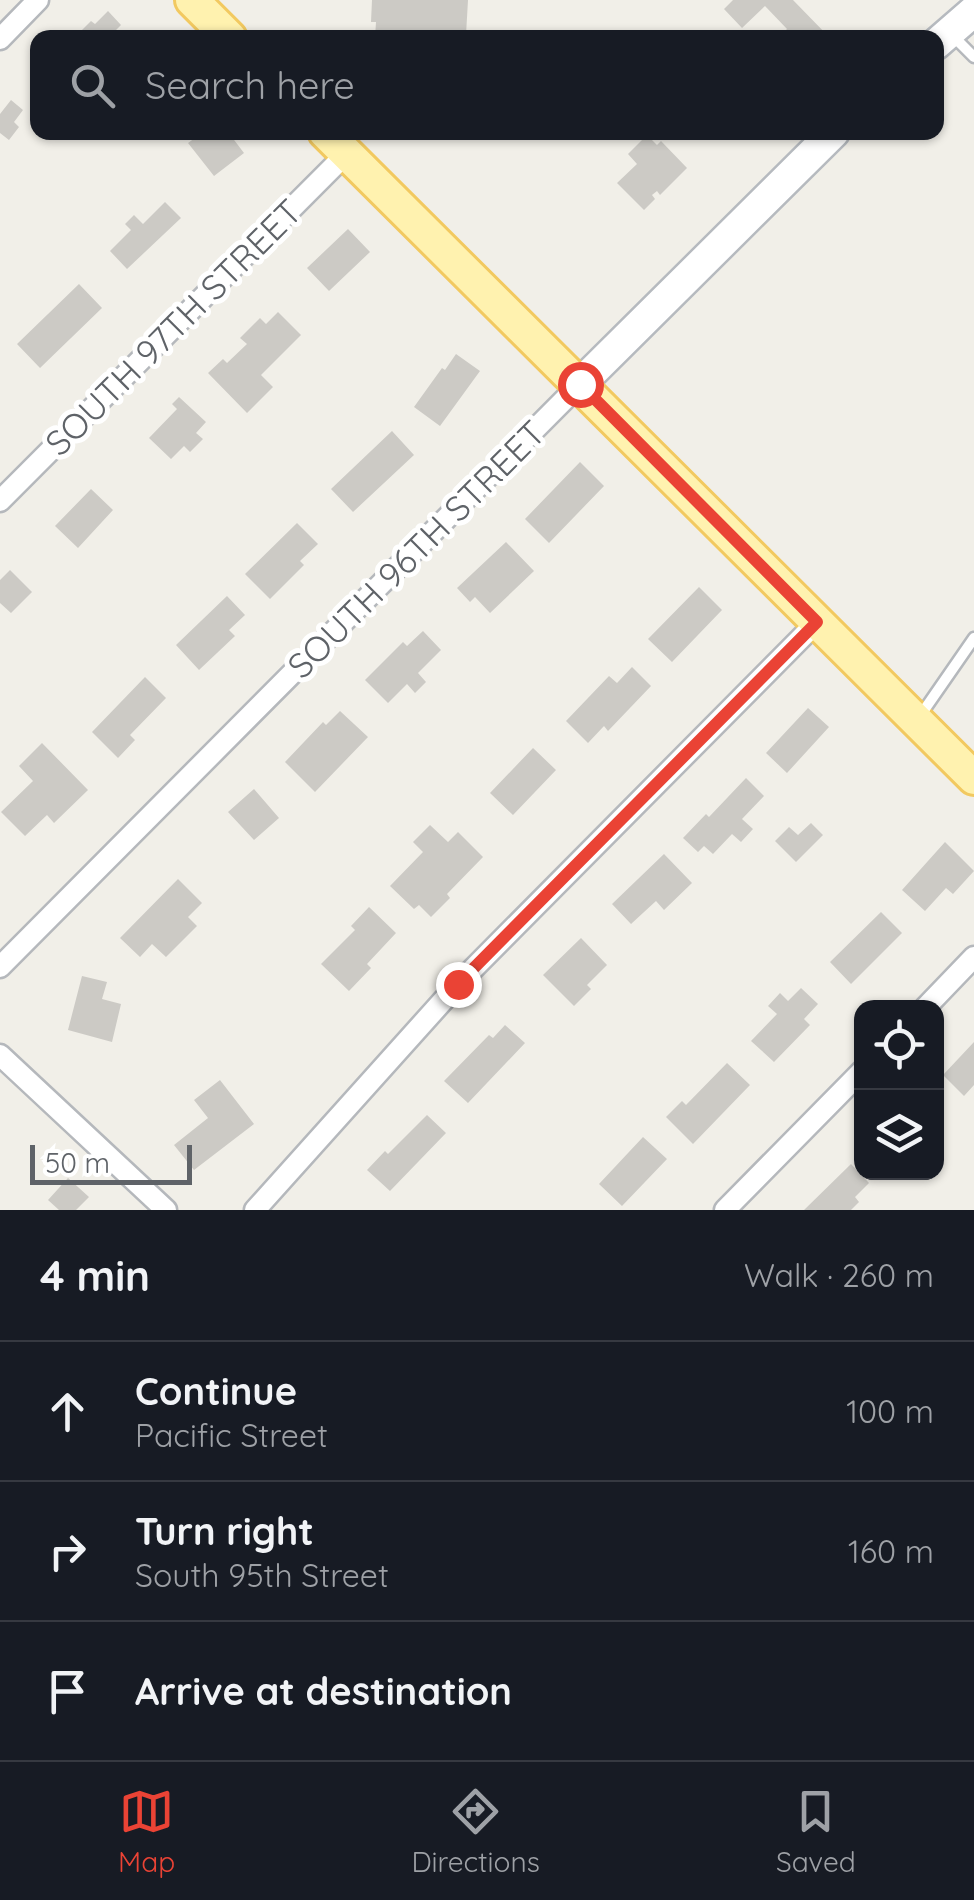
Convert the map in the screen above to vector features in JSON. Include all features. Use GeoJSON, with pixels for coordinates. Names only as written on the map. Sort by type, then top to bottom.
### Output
{"type":"FeatureCollection","features":[{"type":"Feature","properties":{"kind":"main road"},"geometry":{"type":"LineString","coordinates":[[192,0],[222,30]]}},
{"type":"Feature","properties":{"kind":"main road"},"geometry":{"type":"LineString","coordinates":[[336,143],[974,778]]}},
{"type":"Feature","properties":{"kind":"street"},"geometry":{"type":"LineString","coordinates":[[0,39],[38,0]]}},
{"type":"Feature","properties":{"kind":"street"},"geometry":{"type":"LineString","coordinates":[[944,37],[974,12]]}},
{"type":"Feature","properties":{"kind":"street","name":"SOUTH 96TH STREET"},"geometry":{"type":"LineString","coordinates":[[0,967],[826,140]]}},
{"type":"Feature","properties":{"kind":"street","name":"SOUTH 97TH STREET"},"geometry":{"type":"LineString","coordinates":[[0,502],[336,143]]}},
{"type":"Feature","properties":{"kind":"street"},"geometry":{"type":"LineString","coordinates":[[256,1210],[458,984],[817,622]]}},
{"type":"Feature","properties":{"kind":"street"},"geometry":{"type":"LineString","coordinates":[[932,1000],[974,958]]}},
{"type":"Feature","properties":{"kind":"street"},"geometry":{"type":"LineString","coordinates":[[0,1055],[166,1210]]}},
{"type":"Feature","properties":{"kind":"street"},"geometry":{"type":"LineString","coordinates":[[724,1210],[854,1079]]}},
{"type":"Feature","properties":{"kind":"lane"},"geometry":{"type":"LineString","coordinates":[[944,39],[974,56]]}},
{"type":"Feature","properties":{"kind":"lane"},"geometry":{"type":"LineString","coordinates":[[916,721],[974,638]]}},
{"type":"Feature","properties":{"kind":"building"},"geometry":{"type":"Polygon","coordinates":[[[372,0],[468,0],[466,30],[376,30],[376,22],[371,22],[372,0]]]}},
{"type":"Feature","properties":{"kind":"building"},"geometry":{"type":"Polygon","coordinates":[[[733,0],[793,0],[822,30],[786,30],[765,6],[742,28],[724,9],[733,0]]]}},
{"type":"Feature","properties":{"kind":"building"},"geometry":{"type":"Polygon","coordinates":[[[108,11],[121,25],[116,30],[82,30],[91,21],[95,24],[108,11]]]}},
{"type":"Feature","properties":{"kind":"building"},"geometry":{"type":"Polygon","coordinates":[[[11,100],[23,110],[14,122],[19,127],[9,140],[0,133],[0,114],[11,100]]]}},
{"type":"Feature","properties":{"kind":"building"},"geometry":{"type":"Polygon","coordinates":[[[234,140],[244,153],[214,176],[188,143],[234,140]]]}},
{"type":"Feature","properties":{"kind":"building"},"geometry":{"type":"Polygon","coordinates":[[[642,140],[652,140],[657,145],[661,141],[687,168],[660,195],[657,191],[652,195],[655,199],[644,210],[617,183],[637,164],[628,154],[642,140]]]}},
{"type":"Feature","properties":{"kind":"building"},"geometry":{"type":"Polygon","coordinates":[[[165,202],[181,218],[127,269],[110,251],[131,230],[125,224],[134,215],[143,224],[165,202]]]}},
{"type":"Feature","properties":{"kind":"building"},"geometry":{"type":"Polygon","coordinates":[[[348,229],[370,252],[329,291],[307,268],[348,229]]]}},
{"type":"Feature","properties":{"kind":"building"},"geometry":{"type":"Polygon","coordinates":[[[79,284],[102,308],[40,368],[17,344],[79,284]]]}},
{"type":"Feature","properties":{"kind":"building"},"geometry":{"type":"Polygon","coordinates":[[[278,312],[301,335],[261,375],[273,387],[247,413],[208,373],[223,359],[227,363],[247,344],[240,338],[260,318],[266,324],[278,312]]]}},
{"type":"Feature","properties":{"kind":"building"},"geometry":{"type":"Polygon","coordinates":[[[456,354],[480,371],[440,426],[414,407],[456,354]]]}},
{"type":"Feature","properties":{"kind":"building"},"geometry":{"type":"Polygon","coordinates":[[[179,397],[206,422],[196,433],[203,439],[190,452],[184,446],[171,459],[149,438],[177,409],[172,404],[179,397]]]}},
{"type":"Feature","properties":{"kind":"building"},"geometry":{"type":"Polygon","coordinates":[[[392,431],[414,455],[353,512],[331,489],[392,431]]]}},
{"type":"Feature","properties":{"kind":"building"},"geometry":{"type":"Polygon","coordinates":[[[580,462],[604,486],[549,543],[525,519],[580,462]]]}},
{"type":"Feature","properties":{"kind":"building"},"geometry":{"type":"Polygon","coordinates":[[[91,489],[113,510],[78,548],[55,526],[91,489]]]}},
{"type":"Feature","properties":{"kind":"building"},"geometry":{"type":"Polygon","coordinates":[[[297,523],[318,544],[300,561],[304,565],[270,599],[245,574],[297,523]]]}},
{"type":"Feature","properties":{"kind":"building"},"geometry":{"type":"Polygon","coordinates":[[[506,542],[534,571],[490,613],[475,597],[470,602],[457,588],[506,542]]]}},
{"type":"Feature","properties":{"kind":"building"},"geometry":{"type":"Polygon","coordinates":[[[10,570],[32,592],[11,613],[0,603],[0,580],[10,570]]]}},
{"type":"Feature","properties":{"kind":"building"},"geometry":{"type":"Polygon","coordinates":[[[699,587],[722,610],[672,662],[648,639],[699,587]]]}},
{"type":"Feature","properties":{"kind":"building"},"geometry":{"type":"Polygon","coordinates":[[[227,596],[245,615],[229,630],[235,636],[199,670],[176,645],[227,596]]]}},
{"type":"Feature","properties":{"kind":"building"},"geometry":{"type":"Polygon","coordinates":[[[423,631],[441,650],[418,673],[426,682],[415,693],[407,684],[388,703],[365,680],[403,642],[407,646],[423,631]]]}},
{"type":"Feature","properties":{"kind":"building"},"geometry":{"type":"Polygon","coordinates":[[[632,667],[651,686],[608,731],[604,726],[588,743],[566,721],[609,676],[617,683],[632,667]]]}},
{"type":"Feature","properties":{"kind":"building"},"geometry":{"type":"Polygon","coordinates":[[[145,677],[166,698],[130,735],[135,740],[118,758],[92,732],[145,677]]]}},
{"type":"Feature","properties":{"kind":"building"},"geometry":{"type":"Polygon","coordinates":[[[808,708],[829,727],[787,773],[766,753],[808,708]]]}},
{"type":"Feature","properties":{"kind":"building"},"geometry":{"type":"Polygon","coordinates":[[[340,711],[368,737],[315,792],[285,762],[323,722],[326,725],[340,711]]]}},
{"type":"Feature","properties":{"kind":"building"},"geometry":{"type":"Polygon","coordinates":[[[42,743],[88,790],[54,823],[47,815],[25,836],[1,812],[33,781],[19,766],[42,743]]]}},
{"type":"Feature","properties":{"kind":"building"},"geometry":{"type":"Polygon","coordinates":[[[533,748],[556,770],[513,815],[490,793],[533,748]]]}},
{"type":"Feature","properties":{"kind":"building"},"geometry":{"type":"Polygon","coordinates":[[[746,778],[764,796],[742,819],[753,829],[741,842],[732,834],[713,854],[704,846],[698,852],[683,838],[746,778]]]}},
{"type":"Feature","properties":{"kind":"building"},"geometry":{"type":"Polygon","coordinates":[[[254,789],[279,818],[254,840],[228,812],[254,789]]]}},
{"type":"Feature","properties":{"kind":"building"},"geometry":{"type":"Polygon","coordinates":[[[811,823],[823,835],[796,862],[775,841],[789,827],[798,835],[811,823]]]}},
{"type":"Feature","properties":{"kind":"building"},"geometry":{"type":"Polygon","coordinates":[[[430,825],[448,842],[458,832],[483,857],[431,917],[419,905],[414,909],[390,886],[423,852],[413,842],[430,825]]]}},
{"type":"Feature","properties":{"kind":"building"},"geometry":{"type":"Polygon","coordinates":[[[945,842],[974,871],[953,894],[946,888],[925,911],[902,890],[945,842]]]}},
{"type":"Feature","properties":{"kind":"building"},"geometry":{"type":"Polygon","coordinates":[[[664,854],[692,883],[664,910],[656,901],[631,924],[612,904],[664,854]]]}},
{"type":"Feature","properties":{"kind":"building"},"geometry":{"type":"Polygon","coordinates":[[[178,879],[202,903],[188,917],[197,926],[166,957],[152,944],[140,957],[120,938],[178,879]]]}},
{"type":"Feature","properties":{"kind":"building"},"geometry":{"type":"Polygon","coordinates":[[[369,907],[396,933],[367,964],[371,968],[349,991],[321,964],[355,930],[351,926],[369,907]]]}},
{"type":"Feature","properties":{"kind":"building"},"geometry":{"type":"Polygon","coordinates":[[[881,912],[902,933],[851,984],[830,962],[881,912]]]}},
{"type":"Feature","properties":{"kind":"building"},"geometry":{"type":"Polygon","coordinates":[[[581,938],[607,965],[587,985],[591,989],[574,1006],[543,975],[581,938]]]}},
{"type":"Feature","properties":{"kind":"building"},"geometry":{"type":"Polygon","coordinates":[[[82,976],[107,982],[102,999],[121,1004],[112,1042],[68,1030],[82,976]]]}},
{"type":"Feature","properties":{"kind":"building"},"geometry":{"type":"Polygon","coordinates":[[[801,988],[818,1004],[804,1019],[810,1025],[774,1062],[751,1041],[777,1014],[768,1006],[780,993],[788,1001],[801,988]]]}},
{"type":"Feature","properties":{"kind":"building"},"geometry":{"type":"Polygon","coordinates":[[[505,1025],[525,1043],[468,1103],[444,1081],[489,1035],[493,1038],[505,1025]]]}},
{"type":"Feature","properties":{"kind":"building"},"geometry":{"type":"Polygon","coordinates":[[[974,1042],[974,1085],[964,1096],[944,1074],[974,1042]]]}},
{"type":"Feature","properties":{"kind":"building"},"geometry":{"type":"Polygon","coordinates":[[[727,1063],[750,1085],[693,1144],[666,1117],[682,1101],[686,1105],[727,1063]]]}},
{"type":"Feature","properties":{"kind":"building"},"geometry":{"type":"Polygon","coordinates":[[[220,1080],[254,1124],[194,1170],[174,1145],[208,1118],[194,1100],[220,1080]]]}},
{"type":"Feature","properties":{"kind":"building"},"geometry":{"type":"Polygon","coordinates":[[[427,1115],[446,1133],[390,1191],[367,1170],[427,1115]]]}},
{"type":"Feature","properties":{"kind":"building"},"geometry":{"type":"Polygon","coordinates":[[[643,1137],[667,1159],[622,1206],[599,1184],[643,1137]]]}},
{"type":"Feature","properties":{"kind":"building"},"geometry":{"type":"Polygon","coordinates":[[[851,1164],[854,1180],[869,1183],[855,1197],[859,1202],[851,1210],[804,1210],[851,1164]]]}},
{"type":"Feature","properties":{"kind":"building"},"geometry":{"type":"Polygon","coordinates":[[[68,1178],[89,1197],[76,1210],[59,1210],[48,1200],[68,1178]]]}},
{"type":"Feature","properties":{"kind":"route"},"geometry":{"type":"LineString","coordinates":[[458,984],[817,622],[580,384]]}}]}
